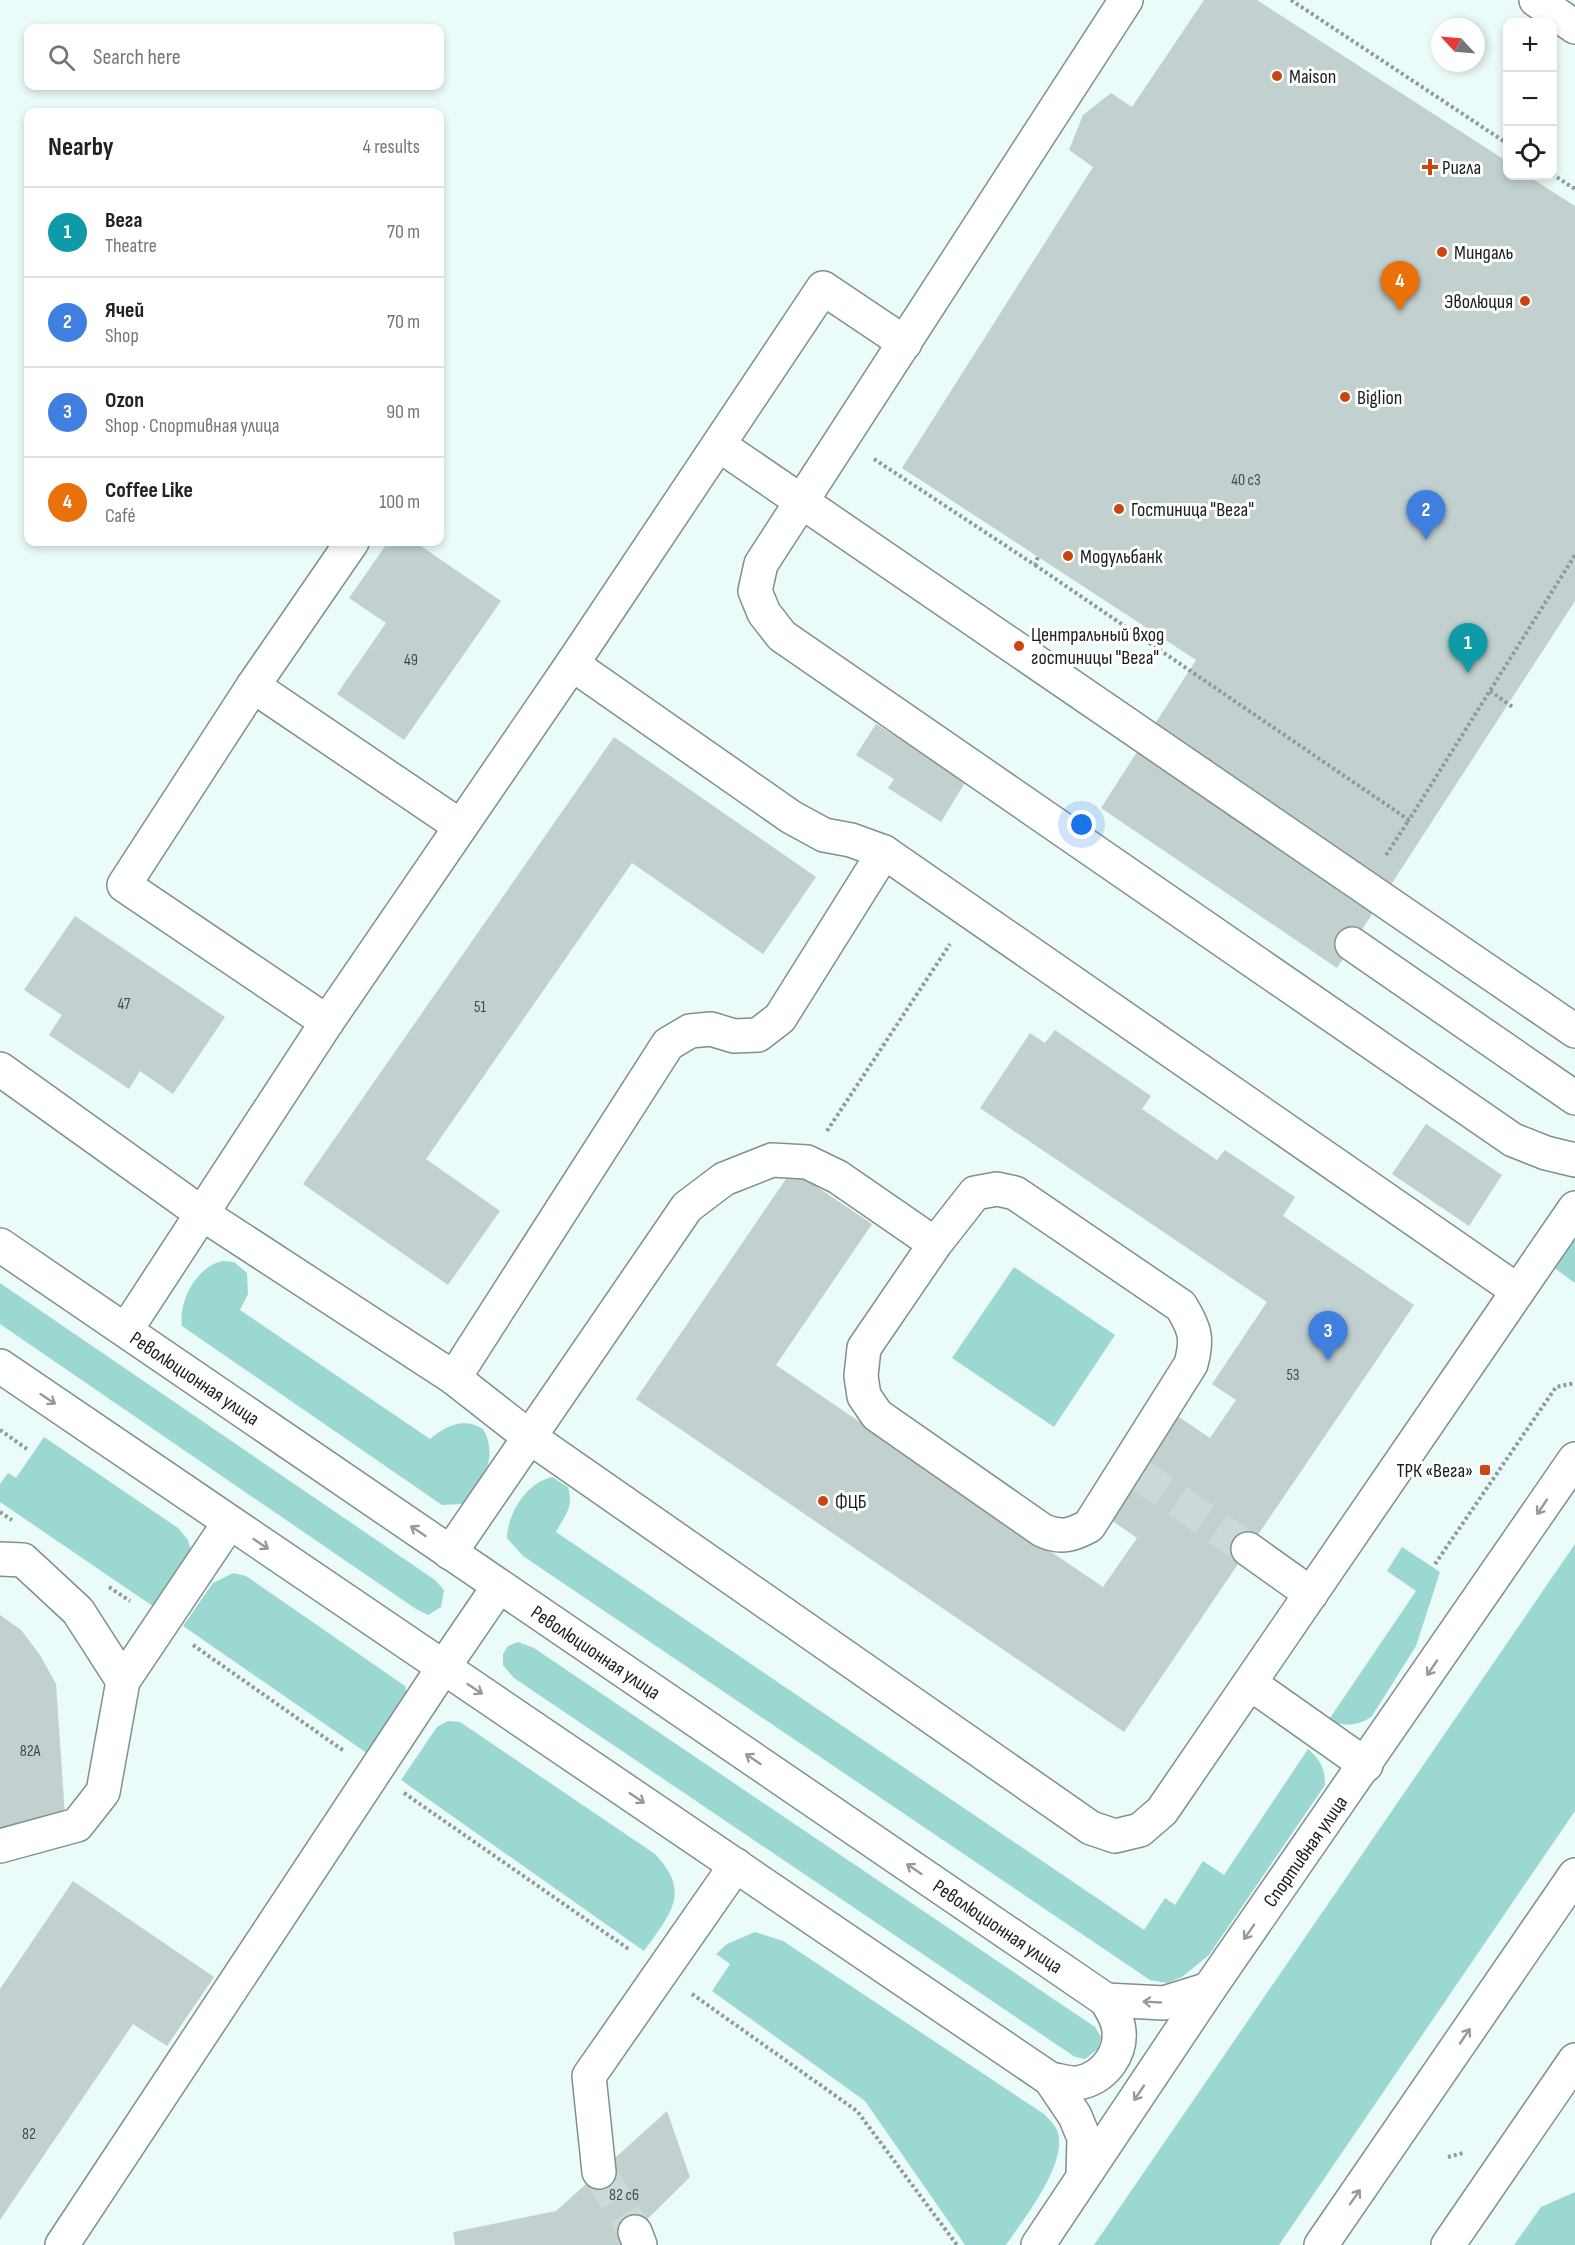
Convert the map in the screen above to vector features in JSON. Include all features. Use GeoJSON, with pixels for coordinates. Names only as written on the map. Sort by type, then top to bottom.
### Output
{"type":"FeatureCollection","features":[{"type":"Feature","properties":{"kind":"main road"},"geometry":{"type":"LineString","coordinates":[[1126,0],[761,564],[755,591],[764,613],[782,636],[1513,1140],[1546,1153],[1575,1160]]}},
{"type":"Feature","properties":{"kind":"main road"},"geometry":{"type":"LineString","coordinates":[[1536,0],[1575,27]]}},
{"type":"Feature","properties":{"kind":"main road"},"geometry":{"type":"LineString","coordinates":[[126,1330],[204,1215],[327,1022],[572,664],[823,288],[905,343]]}},
{"type":"Feature","properties":{"kind":"main road"},"geometry":{"type":"LineString","coordinates":[[719,445],[1575,1031]]}},
{"type":"Feature","properties":{"kind":"main road"},"geometry":{"type":"LineString","coordinates":[[327,1022],[124,885],[253,686],[349,546]]}},
{"type":"Feature","properties":{"kind":"main road"},"geometry":{"type":"LineString","coordinates":[[572,664],[791,818],[824,835],[851,840],[884,852],[1518,1292]]}},
{"type":"Feature","properties":{"kind":"main road"},"geometry":{"type":"LineString","coordinates":[[253,686],[460,826]]}},
{"type":"Feature","properties":{"kind":"main road"},"geometry":{"type":"LineString","coordinates":[[454,1378],[668,1044],[690,1030],[711,1029],[734,1036],[758,1035],[780,1018],[884,852]]}},
{"type":"Feature","properties":{"kind":"main road"},"geometry":{"type":"LineString","coordinates":[[1352,944],[1575,1098]]}},
{"type":"Feature","properties":{"kind":"main road"},"geometry":{"type":"LineString","coordinates":[[0,1069],[204,1215],[454,1378],[528,1436],[1091,1828],[1115,1836],[1140,1830],[1162,1810],[1251,1684],[1575,1208]]}},
{"type":"Feature","properties":{"kind":"main road"},"geometry":{"type":"LineString","coordinates":[[450,1553],[687,1207],[724,1179],[772,1160],[807,1162],[838,1177],[935,1244]]}},
{"type":"Feature","properties":{"kind":"main road"},"geometry":{"type":"LineString","coordinates":[[997,1189],[1015,1194],[1181,1306],[1193,1326],[1196,1345],[1191,1364],[1132,1469],[1089,1526],[1073,1535],[1055,1536],[877,1415],[864,1396],[861,1376],[864,1348],[935,1244],[975,1192],[997,1189]]}},
{"type":"Feature","properties":{"kind":"main road","name":"Революционная улица"},"geometry":{"type":"LineString","coordinates":[[0,1245],[1106,2000]]}},
{"type":"Feature","properties":{"kind":"main road"},"geometry":{"type":"LineString","coordinates":[[0,1366],[1050,2079],[1075,2116],[1084,2138],[1083,2177]]}},
{"type":"Feature","properties":{"kind":"main road","name":"Спортивная улица"},"geometry":{"type":"LineString","coordinates":[[1038,2245],[1209,1989],[1366,1765],[1575,1459]]}},
{"type":"Feature","properties":{"kind":"main road"},"geometry":{"type":"LineString","coordinates":[[0,1846],[77,1825],[103,1792],[123,1681],[229,1523]]}},
{"type":"Feature","properties":{"kind":"main road"},"geometry":{"type":"LineString","coordinates":[[1248,1550],[1311,1594]]}},
{"type":"Feature","properties":{"kind":"main road"},"geometry":{"type":"LineString","coordinates":[[0,1559],[23,1560],[78,1611],[123,1681]]}},
{"type":"Feature","properties":{"kind":"main road"},"geometry":{"type":"LineString","coordinates":[[62,2245],[499,1586]]}},
{"type":"Feature","properties":{"kind":"main road"},"geometry":{"type":"LineString","coordinates":[[1251,1684],[1366,1765]]}},
{"type":"Feature","properties":{"kind":"main road"},"geometry":{"type":"LineString","coordinates":[[599,2172],[589,2076],[735,1865]]}},
{"type":"Feature","properties":{"kind":"main road"},"geometry":{"type":"LineString","coordinates":[[1321,2245],[1575,1875]]}},
{"type":"Feature","properties":{"kind":"main road"},"geometry":{"type":"LineString","coordinates":[[1050,2079],[1077,2083],[1096,2076],[1110,2066],[1117,2049],[1118,2025],[1106,2000],[1164,2003],[1209,1989]]}},
{"type":"Feature","properties":{"kind":"main road"},"geometry":{"type":"LineString","coordinates":[[1448,2245],[1575,2060]]}},
{"type":"Feature","properties":{"kind":"path"},"geometry":{"type":"LineString","coordinates":[[1291,0],[1503,141]]}},
{"type":"Feature","properties":{"kind":"path"},"geometry":{"type":"LineString","coordinates":[[1557,177],[1575,189]]}},
{"type":"Feature","properties":{"kind":"path"},"geometry":{"type":"LineString","coordinates":[[898,474],[1409,820],[1575,555]]}},
{"type":"Feature","properties":{"kind":"path"},"geometry":{"type":"LineString","coordinates":[[1035,565],[1038,557]]}},
{"type":"Feature","properties":{"kind":"path"},"geometry":{"type":"LineString","coordinates":[[1490,690],[1514,708]]}},
{"type":"Feature","properties":{"kind":"path"},"geometry":{"type":"LineString","coordinates":[[807,1162],[972,912]]}},
{"type":"Feature","properties":{"kind":"path"},"geometry":{"type":"LineString","coordinates":[[1435,1564],[1556,1387],[1575,1383]]}},
{"type":"Feature","properties":{"kind":"path"},"geometry":{"type":"LineString","coordinates":[[0,1430],[27,1449]]}},
{"type":"Feature","properties":{"kind":"path"},"geometry":{"type":"LineString","coordinates":[[0,1512],[19,1525]]}},
{"type":"Feature","properties":{"kind":"path"},"geometry":{"type":"LineString","coordinates":[[105,1584],[857,2111],[957,2245]]}},
{"type":"Feature","properties":{"kind":"shaded area"},"geometry":{"type":"Polygon","coordinates":[[[1575,1236],[1575,1283],[1553,1267],[1575,1236]]]}},
{"type":"Feature","properties":{"kind":"shaded area"},"geometry":{"type":"Polygon","coordinates":[[[223,1261],[234,1262],[247,1273],[248,1294],[240,1310],[430,1439],[442,1430],[462,1423],[476,1425],[483,1429],[488,1439],[489,1460],[482,1479],[470,1496],[462,1504],[442,1505],[182,1326],[183,1306],[192,1286],[205,1269],[223,1261]]]}},
{"type":"Feature","properties":{"kind":"shaded area"},"geometry":{"type":"Polygon","coordinates":[[[1014,1267],[1115,1335],[1054,1427],[952,1358],[1014,1267]]]}},
{"type":"Feature","properties":{"kind":"shaded area"},"geometry":{"type":"Polygon","coordinates":[[[0,1283],[435,1580],[444,1590],[441,1607],[428,1615],[416,1609],[0,1324],[0,1283]]]}},
{"type":"Feature","properties":{"kind":"shaded area"},"geometry":{"type":"Polygon","coordinates":[[[44,1437],[178,1528],[188,1540],[191,1551],[160,1611],[0,1502],[0,1484],[8,1473],[16,1478],[44,1437]]]}},
{"type":"Feature","properties":{"kind":"shaded area"},"geometry":{"type":"Polygon","coordinates":[[[552,1477],[568,1487],[570,1494],[568,1511],[556,1532],[1144,1930],[1165,1898],[1175,1905],[1203,1861],[1224,1875],[1308,1749],[1321,1765],[1325,1785],[1209,1955],[1182,1977],[1167,1983],[1150,1980],[523,1556],[507,1538],[511,1519],[520,1500],[527,1492],[543,1480],[552,1477]]]}},
{"type":"Feature","properties":{"kind":"shaded area"},"geometry":{"type":"Polygon","coordinates":[[[1575,1544],[1575,1811],[1279,2245],[1094,2245],[1575,1544]]]}},
{"type":"Feature","properties":{"kind":"shaded area"},"geometry":{"type":"Polygon","coordinates":[[[1402,1547],[1440,1572],[1416,1646],[1372,1716],[1367,1720],[1350,1724],[1328,1721],[1416,1591],[1387,1571],[1402,1547]]]}},
{"type":"Feature","properties":{"kind":"shaded area"},"geometry":{"type":"Polygon","coordinates":[[[233,1573],[246,1576],[405,1686],[408,1697],[371,1756],[183,1626],[213,1583],[233,1573]]]}},
{"type":"Feature","properties":{"kind":"shaded area"},"geometry":{"type":"Polygon","coordinates":[[[518,1642],[534,1648],[1095,2027],[1101,2037],[1098,2049],[1085,2059],[1075,2057],[514,1678],[503,1665],[503,1654],[508,1646],[518,1642]]]}},
{"type":"Feature","properties":{"kind":"shaded area"},"geometry":{"type":"Polygon","coordinates":[[[448,1721],[460,1722],[655,1854],[673,1880],[675,1892],[669,1914],[644,1951],[401,1780],[437,1727],[448,1721]]]}},
{"type":"Feature","properties":{"kind":"shaded area"},"geometry":{"type":"Polygon","coordinates":[[[755,1932],[783,1941],[1044,2114],[1053,2124],[1059,2141],[1052,2172],[1034,2205],[1006,2245],[965,2245],[865,2101],[712,1991],[730,1964],[716,1954],[727,1944],[755,1932]]]}},
{"type":"Feature","properties":{"kind":"shaded area"},"geometry":{"type":"Polygon","coordinates":[[[1575,2192],[1575,2245],[1514,2245],[1541,2207],[1575,2192]]]}},
{"type":"Feature","properties":{"kind":"building"},"geometry":{"type":"Polygon","coordinates":[[[1204,0],[1257,0],[1503,159],[1503,180],[1534,180],[1575,206],[1575,601],[1337,968],[1101,808],[1196,660],[902,468],[1093,167],[1069,150],[1083,115],[1111,93],[1132,107],[1204,0]]]}},
{"type":"Feature","properties":{"kind":"building"},"geometry":{"type":"Polygon","coordinates":[[[385,546],[421,546],[501,601],[404,740],[337,694],[386,623],[349,598],[385,546]]]}},
{"type":"Feature","properties":{"kind":"building"},"geometry":{"type":"Polygon","coordinates":[[[876,724],[966,781],[941,822],[888,788],[894,779],[856,755],[876,724]]]}},
{"type":"Feature","properties":{"kind":"building"},"geometry":{"type":"Polygon","coordinates":[[[614,737],[816,877],[763,954],[632,863],[426,1159],[500,1211],[448,1285],[303,1184],[614,737]]]}},
{"type":"Feature","properties":{"kind":"building"},"geometry":{"type":"Polygon","coordinates":[[[75,916],[225,1017],[173,1094],[140,1071],[129,1089],[49,1035],[62,1015],[24,990],[75,916]]]}},
{"type":"Feature","properties":{"kind":"building"},"geometry":{"type":"Polygon","coordinates":[[[1055,1030],[1151,1096],[1142,1109],[1217,1160],[1225,1150],[1295,1197],[1283,1216],[1414,1305],[1124,1732],[636,1399],[792,1170],[872,1224],[776,1365],[1103,1587],[1137,1538],[1107,1517],[1176,1415],[1210,1438],[1236,1400],[1212,1384],[1267,1302],[980,1108],[1030,1033],[1045,1043],[1055,1030]]]}},
{"type":"Feature","properties":{"kind":"building"},"geometry":{"type":"Polygon","coordinates":[[[1426,1124],[1502,1175],[1469,1226],[1392,1174],[1426,1124]]]}},
{"type":"Feature","properties":{"kind":"building"},"geometry":{"type":"Polygon","coordinates":[[[0,1615],[21,1630],[40,1655],[56,1684],[65,1816],[0,1828],[0,1615]]]}},
{"type":"Feature","properties":{"kind":"building"},"geometry":{"type":"Polygon","coordinates":[[[73,1881],[214,1977],[167,2046],[133,2024],[0,2220],[0,1989],[73,1881]]]}},
{"type":"Feature","properties":{"kind":"building"},"geometry":{"type":"Polygon","coordinates":[[[667,2111],[690,2177],[621,2245],[455,2245],[453,2232],[556,2211],[667,2111]]]}},
{"type":"Feature","properties":{"kind":"tunnel"},"geometry":{"type":"LineString","coordinates":[[1137,1473],[1248,1549]]}},
{"type":"Feature","properties":{"kind":"tunnel"},"geometry":{"type":"LineString","coordinates":[[599,2172],[635,2232]]}},
{"type":"Feature","properties":{"kind":"place","name":"Maison"},"geometry":{"type":"Point","coordinates":[1277,76]}},
{"type":"Feature","properties":{"kind":"place","name":"Ригла"},"geometry":{"type":"Point","coordinates":[1430,167]}},
{"type":"Feature","properties":{"kind":"place","name":"Миндаль"},"geometry":{"type":"Point","coordinates":[1442,252]}},
{"type":"Feature","properties":{"kind":"place","name":"Эволюция"},"geometry":{"type":"Point","coordinates":[1525,301]}},
{"type":"Feature","properties":{"kind":"place","name":"Coffee Like"},"geometry":{"type":"Point","coordinates":[1400,311]}},
{"type":"Feature","properties":{"kind":"place","name":"Biglion"},"geometry":{"type":"Point","coordinates":[1345,397]}},
{"type":"Feature","properties":{"kind":"place","name":"Гостиница \"Вега\""},"geometry":{"type":"Point","coordinates":[1119,509]}},
{"type":"Feature","properties":{"kind":"place","name":"Ячей"},"geometry":{"type":"Point","coordinates":[1426,540]}},
{"type":"Feature","properties":{"kind":"place","name":"Модульбанк"},"geometry":{"type":"Point","coordinates":[1068,556]}},
{"type":"Feature","properties":{"kind":"place","name":"Центральный вход гостиницы \"Вега\""},"geometry":{"type":"Point","coordinates":[1019,646]}},
{"type":"Feature","properties":{"kind":"place","name":"Вега"},"geometry":{"type":"Point","coordinates":[1468,673]}},
{"type":"Feature","properties":{"kind":"place","name":"Ozon"},"geometry":{"type":"Point","coordinates":[1328,1361]}},
{"type":"Feature","properties":{"kind":"place","name":"ТРК «Вега»"},"geometry":{"type":"Point","coordinates":[1485,1470]}},
{"type":"Feature","properties":{"kind":"place","name":"ФЦБ"},"geometry":{"type":"Point","coordinates":[823,1501]}}]}
